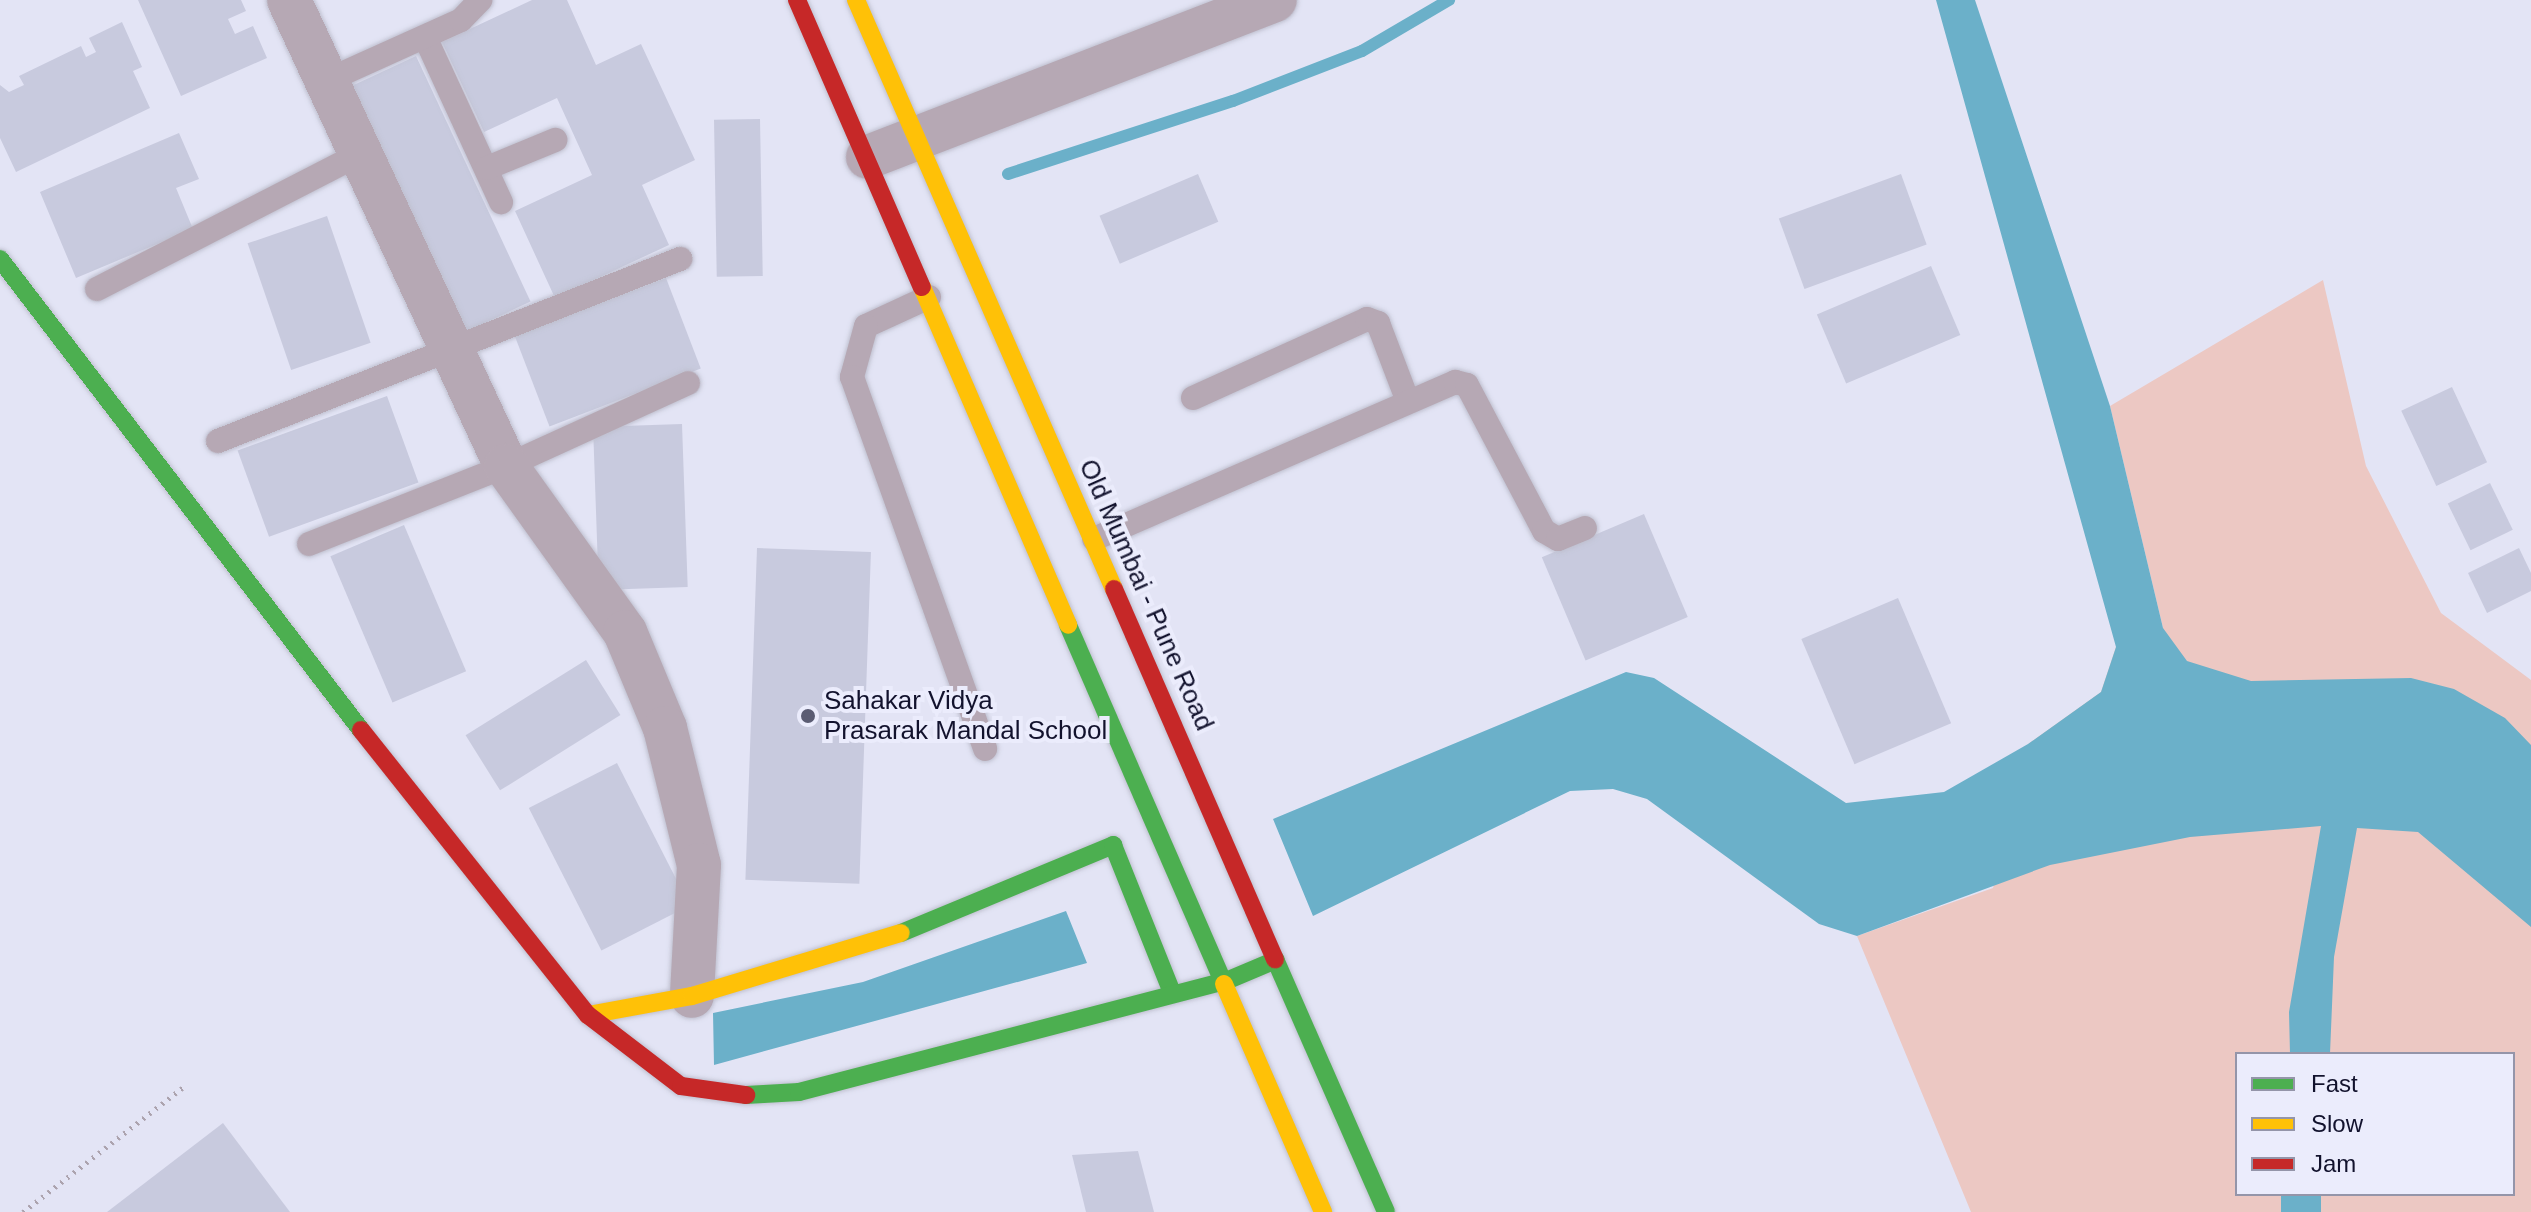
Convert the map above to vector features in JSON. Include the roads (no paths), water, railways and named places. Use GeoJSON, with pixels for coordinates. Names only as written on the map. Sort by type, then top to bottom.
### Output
{"type":"FeatureCollection","features":[{"type":"Feature","properties":{"kind":"main road"},"geometry":{"type":"LineString","coordinates":[[797,0],[929,297],[1134,779],[1226,981],[1323,1212]]}},
{"type":"Feature","properties":{"kind":"main road","name":"Old Mumbai - Pune Road"},"geometry":{"type":"LineString","coordinates":[[856,0],[1386,1212]]}},
{"type":"Feature","properties":{"kind":"main road"},"geometry":{"type":"LineString","coordinates":[[0,259],[500,912],[588,1015],[681,1086],[746,1095],[799,1092],[1171,990],[1226,981],[1276,960]]}},
{"type":"Feature","properties":{"kind":"main road"},"geometry":{"type":"LineString","coordinates":[[588,1015],[692,996],[867,947],[1113,845],[1128,821],[1134,779]]}},
{"type":"Feature","properties":{"kind":"main road"},"geometry":{"type":"LineString","coordinates":[[1113,845],[1171,990]]}},
{"type":"Feature","properties":{"kind":"street"},"geometry":{"type":"LineString","coordinates":[[289,0],[506,466],[625,632],[665,728],[699,865],[692,996]]}},
{"type":"Feature","properties":{"kind":"street"},"geometry":{"type":"LineString","coordinates":[[868,157],[1275,0]]}},
{"type":"Feature","properties":{"kind":"lane"},"geometry":{"type":"LineString","coordinates":[[326,81],[461,20],[482,1]]}},
{"type":"Feature","properties":{"kind":"lane"},"geometry":{"type":"LineString","coordinates":[[425,37],[501,202]]}},
{"type":"Feature","properties":{"kind":"lane"},"geometry":{"type":"LineString","coordinates":[[487,168],[555,140]]}},
{"type":"Feature","properties":{"kind":"lane"},"geometry":{"type":"LineString","coordinates":[[97,289],[360,154]]}},
{"type":"Feature","properties":{"kind":"lane"},"geometry":{"type":"LineString","coordinates":[[218,441],[450,347],[681,259]]}},
{"type":"Feature","properties":{"kind":"lane"},"geometry":{"type":"LineString","coordinates":[[929,297],[866,326],[852,377],[985,749]]}},
{"type":"Feature","properties":{"kind":"lane"},"geometry":{"type":"LineString","coordinates":[[1193,398],[1367,319],[1378,323],[1407,399]]}},
{"type":"Feature","properties":{"kind":"lane"},"geometry":{"type":"LineString","coordinates":[[1094,539],[1407,399],[1455,382],[1467,385],[1544,531],[1558,539],[1585,528]]}},
{"type":"Feature","properties":{"kind":"lane"},"geometry":{"type":"LineString","coordinates":[[309,544],[506,466],[688,383]]}},
{"type":"Feature","properties":{"kind":"water"},"geometry":{"type":"Polygon","coordinates":[[[1936,0],[1975,0],[2110,406],[2163,628],[2187,661],[2251,681],[2411,678],[2454,689],[2505,718],[2531,745],[2531,927],[2418,832],[2357,828],[2334,957],[2330,1052],[2290,1052],[2289,1012],[2321,826],[2190,837],[2050,865],[1857,936],[1819,924],[1647,799],[1613,789],[1570,791],[1313,916],[1273,819],[1626,672],[1654,678],[1846,803],[1944,792],[2028,744],[2101,692],[2116,647],[1936,0]]]}},
{"type":"Feature","properties":{"kind":"water"},"geometry":{"type":"Polygon","coordinates":[[[1066,911],[1087,963],[714,1065],[713,1013],[863,982],[1066,911]]]}},
{"type":"Feature","properties":{"kind":"water"},"geometry":{"type":"Polygon","coordinates":[[[2281,1196],[2321,1196],[2321,1212],[2281,1212],[2281,1196]]]}},
{"type":"Feature","properties":{"kind":"waterway"},"geometry":{"type":"LineString","coordinates":[[1008,174],[1233,101],[1362,51],[1449,0]]}},
{"type":"Feature","properties":{"kind":"place","name":"Sahakar Vidya Prasarak Mandal School"},"geometry":{"type":"Point","coordinates":[808,716]}}]}
